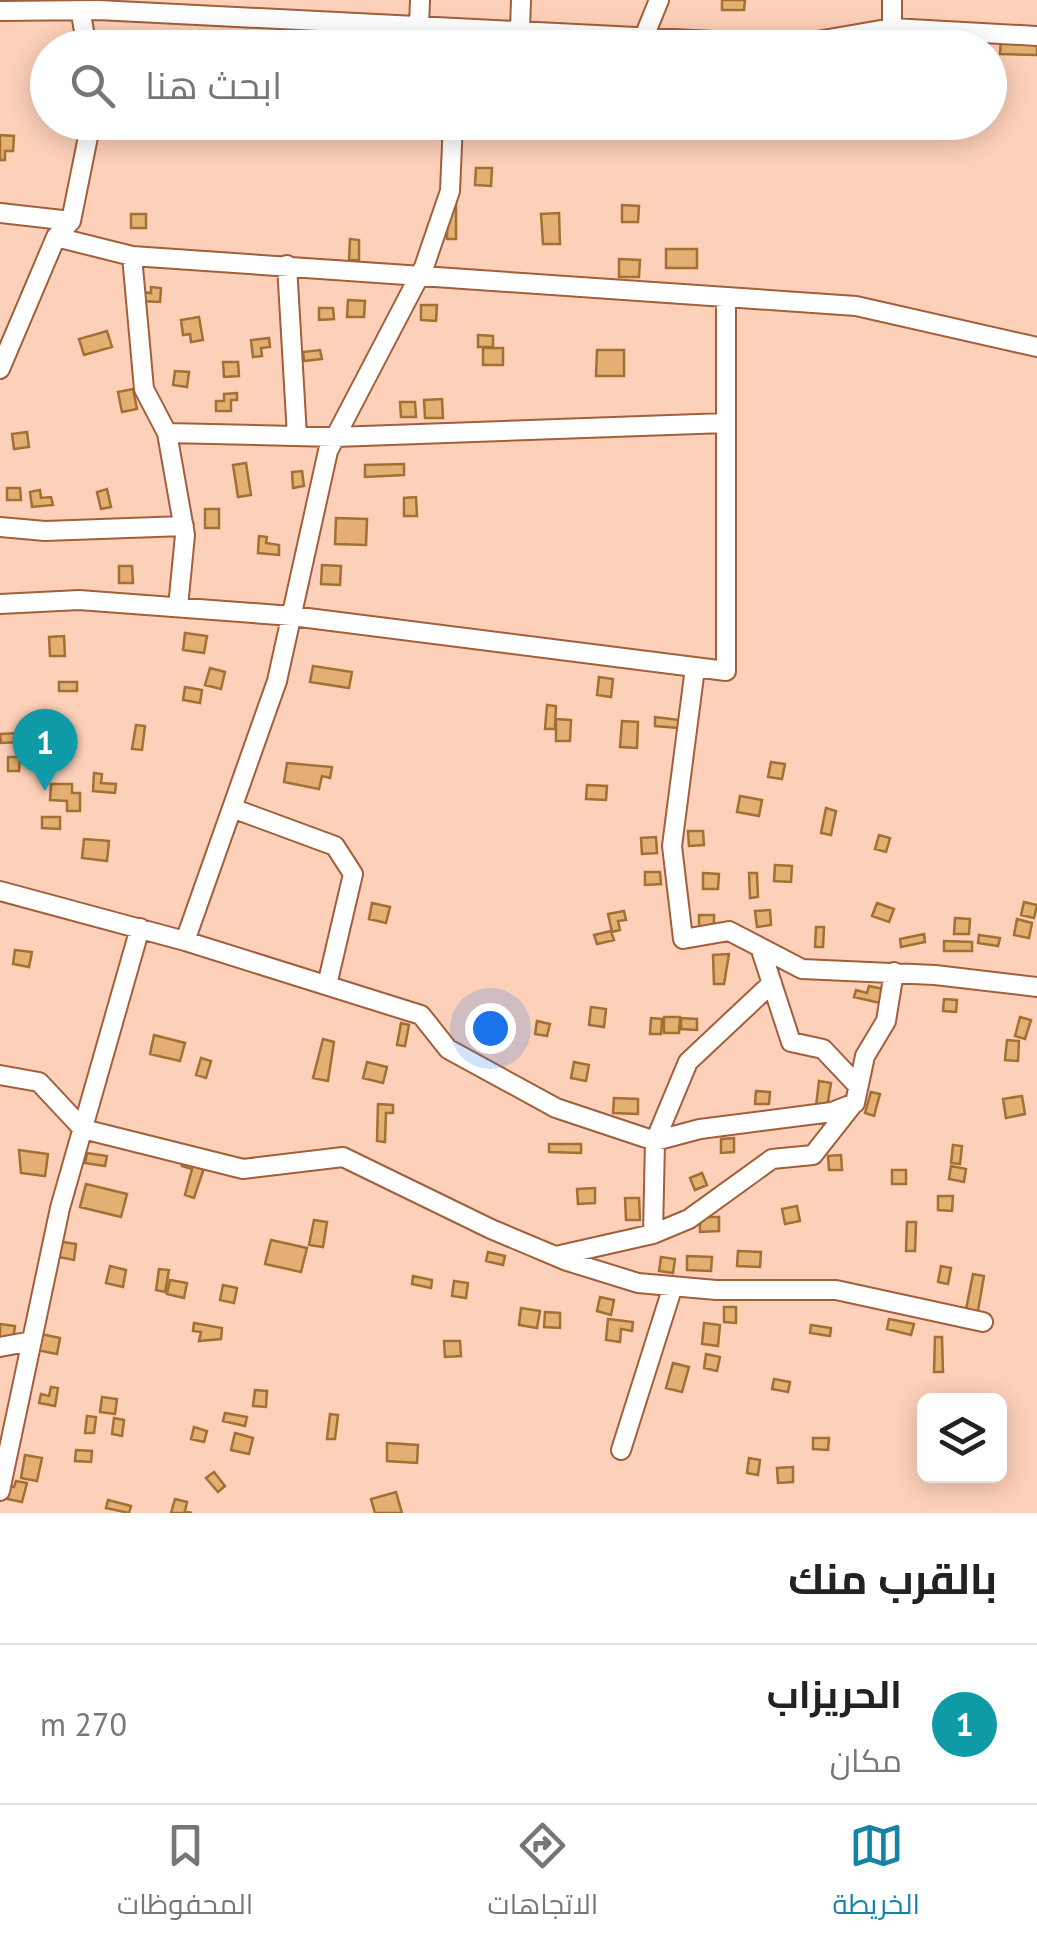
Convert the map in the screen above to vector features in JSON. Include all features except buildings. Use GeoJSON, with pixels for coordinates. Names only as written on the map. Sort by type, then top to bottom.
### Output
{"type":"FeatureCollection","features":[{"type":"Feature","properties":{"kind":"street"},"geometry":{"type":"LineString","coordinates":[[326,22],[327,0]]}},
{"type":"Feature","properties":{"kind":"street"},"geometry":{"type":"LineString","coordinates":[[419,26],[420,0]]}},
{"type":"Feature","properties":{"kind":"street"},"geometry":{"type":"LineString","coordinates":[[520,30],[521,0]]}},
{"type":"Feature","properties":{"kind":"street"},"geometry":{"type":"LineString","coordinates":[[647,30],[659,0]]}},
{"type":"Feature","properties":{"kind":"street"},"geometry":{"type":"LineString","coordinates":[[892,0],[892,28]]}},
{"type":"Feature","properties":{"kind":"street"},"geometry":{"type":"LineString","coordinates":[[0,11],[92,8],[499,30]]}},
{"type":"Feature","properties":{"kind":"street"},"geometry":{"type":"LineString","coordinates":[[880,30],[928,30]]}},
{"type":"Feature","properties":{"kind":"street"},"geometry":{"type":"LineString","coordinates":[[1007,34],[1037,36]]}},
{"type":"Feature","properties":{"kind":"street"},"geometry":{"type":"LineString","coordinates":[[0,369],[56,237],[71,220],[88,140]]}},
{"type":"Feature","properties":{"kind":"street"},"geometry":{"type":"LineString","coordinates":[[185,940],[278,681],[328,451],[421,274],[450,191],[452,140]]}},
{"type":"Feature","properties":{"kind":"street"},"geometry":{"type":"LineString","coordinates":[[0,213],[71,220]]}},
{"type":"Feature","properties":{"kind":"street"},"geometry":{"type":"LineString","coordinates":[[56,237],[132,256],[856,306],[1037,347]]}},
{"type":"Feature","properties":{"kind":"street"},"geometry":{"type":"LineString","coordinates":[[132,256],[144,389],[166,433],[184,526],[178,608]]}},
{"type":"Feature","properties":{"kind":"street"},"geometry":{"type":"LineString","coordinates":[[287,265],[297,436]]}},
{"type":"Feature","properties":{"kind":"street"},"geometry":{"type":"LineString","coordinates":[[0,604],[80,600],[292,616],[726,671],[726,298]]}},
{"type":"Feature","properties":{"kind":"street"},"geometry":{"type":"LineString","coordinates":[[166,433],[335,437],[726,422]]}},
{"type":"Feature","properties":{"kind":"street"},"geometry":{"type":"LineString","coordinates":[[0,528],[44,531],[184,526]]}},
{"type":"Feature","properties":{"kind":"street"},"geometry":{"type":"LineString","coordinates":[[695,668],[672,846],[682,939],[729,931],[802,969],[894,972],[1037,987]]}},
{"type":"Feature","properties":{"kind":"street"},"geometry":{"type":"LineString","coordinates":[[232,808],[335,846],[353,874],[327,986]]}},
{"type":"Feature","properties":{"kind":"street"},"geometry":{"type":"LineString","coordinates":[[0,891],[185,940],[421,1015],[448,1049],[556,1108],[655,1141],[700,1129],[832,1112],[856,1095]]}},
{"type":"Feature","properties":{"kind":"street"},"geometry":{"type":"LineString","coordinates":[[0,1491],[83,1129],[140,928]]}},
{"type":"Feature","properties":{"kind":"street"},"geometry":{"type":"LineString","coordinates":[[760,948],[791,1042],[824,1049],[856,1095]]}},
{"type":"Feature","properties":{"kind":"street"},"geometry":{"type":"LineString","coordinates":[[556,1256],[653,1234],[688,1219],[772,1159],[812,1155],[856,1095],[865,1056],[886,1021],[894,972]]}},
{"type":"Feature","properties":{"kind":"street"},"geometry":{"type":"LineString","coordinates":[[653,1234],[655,1141],[688,1062],[772,983]]}},
{"type":"Feature","properties":{"kind":"street"},"geometry":{"type":"LineString","coordinates":[[0,1075],[39,1082],[83,1129],[243,1170],[343,1157],[556,1256],[638,1282],[836,1290],[983,1322]]}},
{"type":"Feature","properties":{"kind":"street"},"geometry":{"type":"LineString","coordinates":[[621,1450],[673,1286]]}},
{"type":"Feature","properties":{"kind":"street"},"geometry":{"type":"LineString","coordinates":[[0,1347],[32,1341]]}},
{"type":"Feature","properties":{"kind":"place","name":"الحريزاب"},"geometry":{"type":"Point","coordinates":[45,791]}}]}
